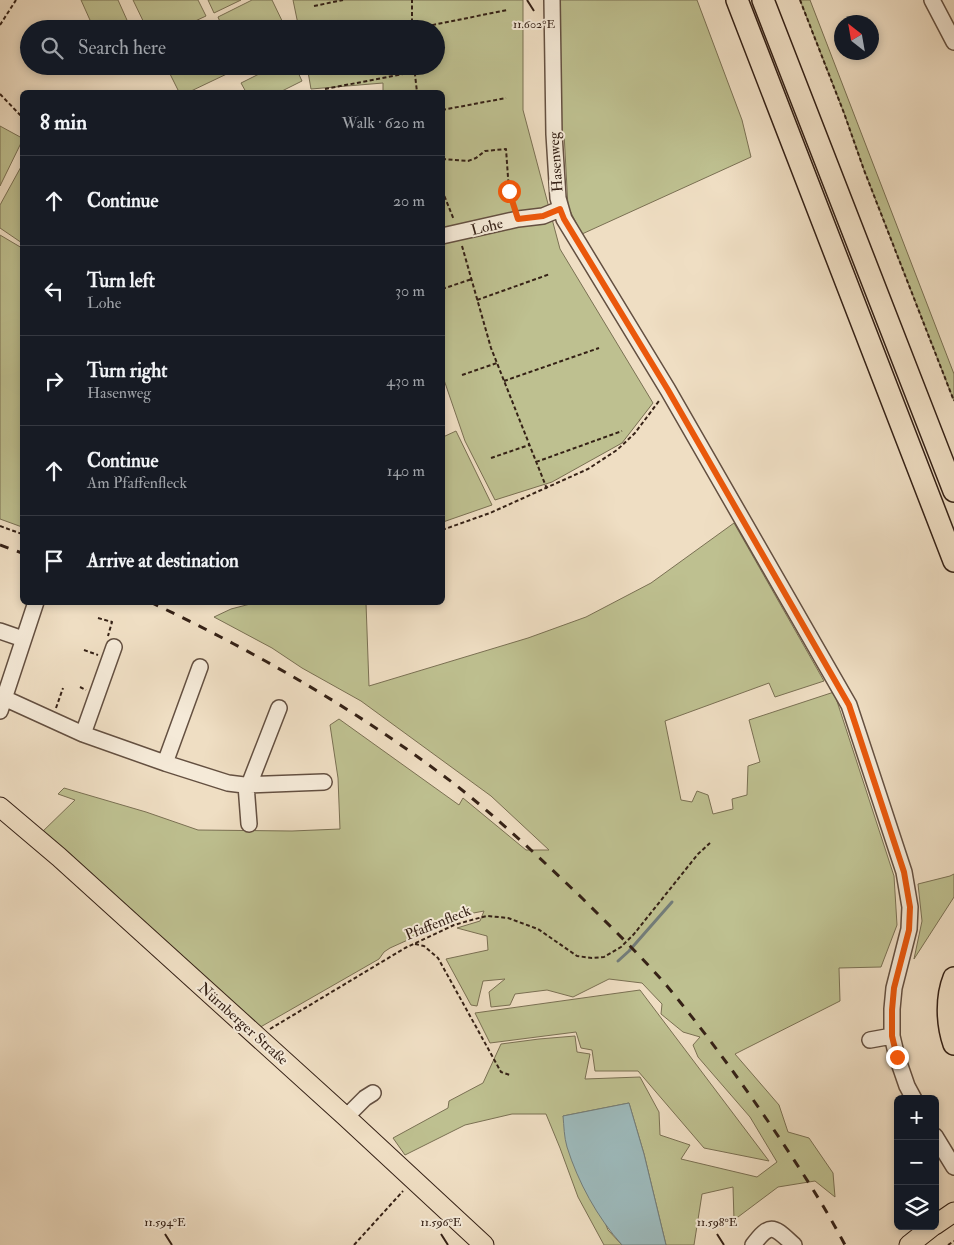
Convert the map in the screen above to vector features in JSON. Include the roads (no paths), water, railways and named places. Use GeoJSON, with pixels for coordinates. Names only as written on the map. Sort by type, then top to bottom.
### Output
{"type":"FeatureCollection","features":[{"type":"Feature","properties":{"kind":"highway"},"geometry":{"type":"LineString","coordinates":[[737,0],[954,561]]}},
{"type":"Feature","properties":{"kind":"highway"},"geometry":{"type":"LineString","coordinates":[[763,0],[954,491]]}},
{"type":"Feature","properties":{"kind":"highway"},"geometry":{"type":"LineString","coordinates":[[954,978],[948,1013],[954,1044]]}},
{"type":"Feature","properties":{"kind":"main road","name":"Nürnberger Straße"},"geometry":{"type":"LineString","coordinates":[[0,807],[59,856],[484,1245]]}},
{"type":"Feature","properties":{"kind":"main road"},"geometry":{"type":"LineString","coordinates":[[939,1222],[954,1212]]}},
{"type":"Feature","properties":{"kind":"main road"},"geometry":{"type":"LineString","coordinates":[[909,1245],[928,1230]]}},
{"type":"Feature","properties":{"kind":"street","name":"Hasenweg"},"geometry":{"type":"LineString","coordinates":[[552,0],[554,134],[558,198],[564,219],[668,390],[849,705],[904,872],[910,907],[909,930],[894,988],[892,1036],[899,1064],[912,1095]]}},
{"type":"Feature","properties":{"kind":"street"},"geometry":{"type":"LineString","coordinates":[[932,0],[954,42]]}},
{"type":"Feature","properties":{"kind":"street","name":"Lohe"},"geometry":{"type":"LineString","coordinates":[[445,236],[459,234],[518,219],[543,216],[560,209]]}},
{"type":"Feature","properties":{"kind":"street"},"geometry":{"type":"LineString","coordinates":[[35,605],[2,704],[52,720],[83,734],[165,763],[228,783],[248,785],[306,776],[324,782]]}},
{"type":"Feature","properties":{"kind":"street"},"geometry":{"type":"LineString","coordinates":[[0,631],[23,639]]}},
{"type":"Feature","properties":{"kind":"street"},"geometry":{"type":"LineString","coordinates":[[83,734],[114,647]]}},
{"type":"Feature","properties":{"kind":"street"},"geometry":{"type":"LineString","coordinates":[[165,763],[200,667]]}},
{"type":"Feature","properties":{"kind":"street"},"geometry":{"type":"LineString","coordinates":[[249,824],[248,785],[279,708]]}},
{"type":"Feature","properties":{"kind":"street"},"geometry":{"type":"LineString","coordinates":[[870,1040],[892,1036]]}},
{"type":"Feature","properties":{"kind":"street"},"geometry":{"type":"LineString","coordinates":[[346,1118],[365,1098],[373,1093]]}},
{"type":"Feature","properties":{"kind":"street"},"geometry":{"type":"LineString","coordinates":[[937,1140],[954,1167]]}},
{"type":"Feature","properties":{"kind":"street"},"geometry":{"type":"LineString","coordinates":[[753,1245],[763,1232],[770,1229],[777,1230],[794,1245]]}},
{"type":"Feature","properties":{"kind":"water"},"geometry":{"type":"Polygon","coordinates":[[[629,1103],[644,1154],[666,1245],[622,1245],[604,1223],[589,1199],[571,1160],[566,1143],[563,1116],[629,1103]]]}},
{"type":"Feature","properties":{"kind":"waterway"},"geometry":{"type":"LineString","coordinates":[[618,961],[672,902]]}},
{"type":"Feature","properties":{"kind":"railway"},"geometry":{"type":"LineString","coordinates":[[0,545],[20,552]]}},
{"type":"Feature","properties":{"kind":"railway"},"geometry":{"type":"LineString","coordinates":[[156,605],[270,663],[347,709],[457,786],[537,855],[626,942],[681,1003],[722,1056],[774,1130],[829,1215],[845,1245]]}}]}
